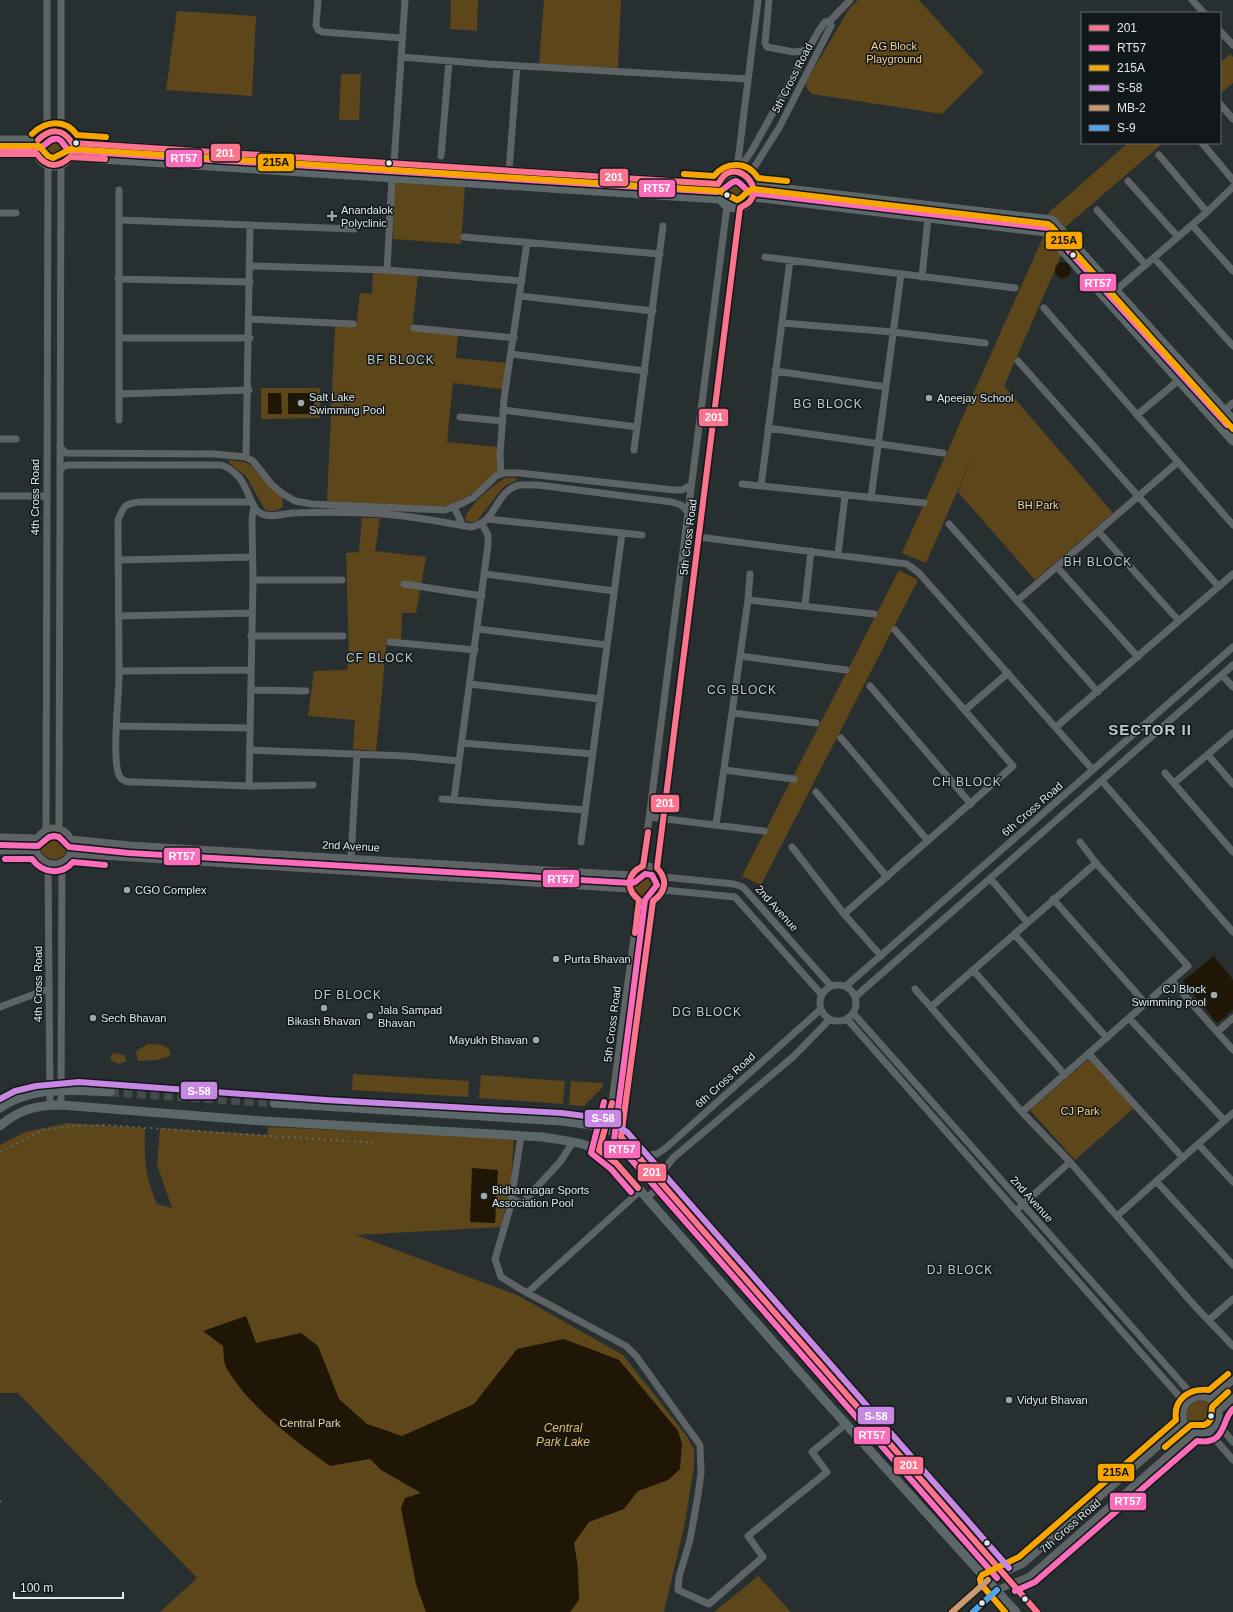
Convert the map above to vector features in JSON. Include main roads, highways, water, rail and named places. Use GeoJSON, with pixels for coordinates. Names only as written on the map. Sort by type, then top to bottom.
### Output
{"type":"FeatureCollection","features":[{"type":"Feature","properties":{"kind":"main road"},"geometry":{"type":"LineString","coordinates":[[47,131],[61,131],[70,138],[72,142],[70,157],[61,165],[48,165],[43,163],[37,154],[36,145],[38,140],[47,131]]}},
{"type":"Feature","properties":{"kind":"main road"},"geometry":{"type":"LineString","coordinates":[[0,140],[38,140]]}},
{"type":"Feature","properties":{"kind":"main road"},"geometry":{"type":"LineString","coordinates":[[72,142],[718,184]]}},
{"type":"Feature","properties":{"kind":"main road"},"geometry":{"type":"LineString","coordinates":[[0,154],[37,154]]}},
{"type":"Feature","properties":{"kind":"main road"},"geometry":{"type":"LineString","coordinates":[[70,157],[719,199]]}},
{"type":"Feature","properties":{"kind":"main road"},"geometry":{"type":"LineString","coordinates":[[348,160],[348,175]]}},
{"type":"Feature","properties":{"kind":"main road"},"geometry":{"type":"LineString","coordinates":[[751,181],[753,197],[748,204],[740,208],[726,206],[719,199],[718,184],[724,176],[733,173],[751,181],[994,214],[1052,220],[1233,420]]}},
{"type":"Feature","properties":{"kind":"main road"},"geometry":{"type":"LineString","coordinates":[[753,197],[1046,232],[1233,441]]}},
{"type":"Feature","properties":{"kind":"main road"},"geometry":{"type":"LineString","coordinates":[[992,225],[994,214]]}},
{"type":"Feature","properties":{"kind":"main road"},"geometry":{"type":"LineString","coordinates":[[1154,352],[1163,344]]}},
{"type":"Feature","properties":{"kind":"main road"},"geometry":{"type":"LineString","coordinates":[[2,1104],[49,1091],[110,1092]]}},
{"type":"Feature","properties":{"kind":"main road"},"geometry":{"type":"LineString","coordinates":[[274,1104],[562,1121],[605,1127],[621,1137],[1037,1612]]}},
{"type":"Feature","properties":{"kind":"main road"},"geometry":{"type":"LineString","coordinates":[[0,1126],[27,1109],[50,1105],[61,1105],[263,1121],[521,1136],[573,1142],[587,1145],[599,1150],[616,1163],[846,1424],[1016,1612]]}},
{"type":"Feature","properties":{"kind":"main road"},"geometry":{"type":"LineString","coordinates":[[439,1114],[439,1131]]}},
{"type":"Feature","properties":{"kind":"water"},"geometry":{"type":"Polygon","coordinates":[[[1063,262],[1069,264],[1071,270],[1069,276],[1063,278],[1057,276],[1055,270],[1057,264],[1063,262]]]}},
{"type":"Feature","properties":{"kind":"water"},"geometry":{"type":"Polygon","coordinates":[[[268,393],[281,393],[282,414],[268,414],[268,393]]]}},
{"type":"Feature","properties":{"kind":"water","name":"Salt Lake Swimming Pool"},"geometry":{"type":"Polygon","coordinates":[[[288,393],[314,393],[314,414],[288,414],[288,393]]]}},
{"type":"Feature","properties":{"kind":"water","name":"CJ Block Swimming pool"},"geometry":{"type":"Polygon","coordinates":[[[1214,956],[1233,980],[1233,1010],[1217,1023],[1183,981],[1214,956]]]}},
{"type":"Feature","properties":{"kind":"water","name":"Bidhannagar Sports Association Pool"},"geometry":{"type":"Polygon","coordinates":[[[472,1168],[498,1170],[495,1223],[470,1222],[472,1168]]]}},
{"type":"Feature","properties":{"kind":"water","name":"Central Park Lake"},"geometry":{"type":"Polygon","coordinates":[[[246,1316],[256,1343],[301,1333],[318,1346],[339,1399],[367,1424],[402,1436],[474,1404],[517,1349],[564,1339],[619,1360],[678,1431],[682,1444],[680,1469],[668,1480],[638,1491],[624,1509],[589,1522],[574,1543],[578,1568],[579,1600],[570,1612],[426,1612],[416,1584],[401,1508],[405,1498],[421,1493],[381,1470],[370,1459],[330,1466],[287,1434],[246,1395],[225,1365],[223,1346],[203,1331],[246,1316]]]}},
{"type":"Feature","properties":{"kind":"tunnel"},"geometry":{"type":"LineString","coordinates":[[110,1092],[274,1103]]}},
{"type":"Feature","properties":{"kind":"railway"},"geometry":{"type":"LineString","coordinates":[[0,1152],[43,1130],[75,1126],[104,1125],[376,1143]]}},
{"type":"Feature","properties":{"kind":"place","name":"Anandalok Polyclinic"},"geometry":{"type":"Point","coordinates":[332,216]}},
{"type":"Feature","properties":{"kind":"place","name":"Apeejay School"},"geometry":{"type":"Point","coordinates":[929,398]}},
{"type":"Feature","properties":{"kind":"place","name":"Salt Lake Swimming Pool"},"geometry":{"type":"Point","coordinates":[301,403]}},
{"type":"Feature","properties":{"kind":"place","name":"CGO Complex"},"geometry":{"type":"Point","coordinates":[127,890]}},
{"type":"Feature","properties":{"kind":"place","name":"Purta Bhavan"},"geometry":{"type":"Point","coordinates":[556,959]}},
{"type":"Feature","properties":{"kind":"place","name":"CJ Block Swimming pool"},"geometry":{"type":"Point","coordinates":[1214,995]}},
{"type":"Feature","properties":{"kind":"place","name":"Bikash Bhavan"},"geometry":{"type":"Point","coordinates":[324,1008]}},
{"type":"Feature","properties":{"kind":"place","name":"Jala Sampad Bhavan"},"geometry":{"type":"Point","coordinates":[370,1016]}},
{"type":"Feature","properties":{"kind":"place","name":"Sech Bhavan"},"geometry":{"type":"Point","coordinates":[93,1018]}},
{"type":"Feature","properties":{"kind":"place","name":"Mayukh Bhavan"},"geometry":{"type":"Point","coordinates":[536,1040]}},
{"type":"Feature","properties":{"kind":"place","name":"Bidhannagar Sports Association Pool"},"geometry":{"type":"Point","coordinates":[484,1196]}},
{"type":"Feature","properties":{"kind":"place","name":"Vidyut Bhavan"},"geometry":{"type":"Point","coordinates":[1009,1400]}},
{"type":"Feature","properties":{"kind":"district","name":"BF BLOCK"},"geometry":{"type":"Point","coordinates":[401,360]}},
{"type":"Feature","properties":{"kind":"district","name":"BG BLOCK"},"geometry":{"type":"Point","coordinates":[828,404]}},
{"type":"Feature","properties":{"kind":"district","name":"BH BLOCK"},"geometry":{"type":"Point","coordinates":[1098,562]}},
{"type":"Feature","properties":{"kind":"district","name":"CF BLOCK"},"geometry":{"type":"Point","coordinates":[380,658]}},
{"type":"Feature","properties":{"kind":"district","name":"CG BLOCK"},"geometry":{"type":"Point","coordinates":[742,690]}},
{"type":"Feature","properties":{"kind":"district","name":"SECTOR II"},"geometry":{"type":"Point","coordinates":[1150,730]}},
{"type":"Feature","properties":{"kind":"district","name":"CH BLOCK"},"geometry":{"type":"Point","coordinates":[967,782]}},
{"type":"Feature","properties":{"kind":"district","name":"DF BLOCK"},"geometry":{"type":"Point","coordinates":[348,995]}},
{"type":"Feature","properties":{"kind":"district","name":"DG BLOCK"},"geometry":{"type":"Point","coordinates":[707,1012]}},
{"type":"Feature","properties":{"kind":"district","name":"DJ BLOCK"},"geometry":{"type":"Point","coordinates":[960,1270]}},
{"type":"Feature","properties":{"kind":"park label","name":"AG Block Playground"},"geometry":{"type":"Point","coordinates":[894,52]}},
{"type":"Feature","properties":{"kind":"park label","name":"BH Park"},"geometry":{"type":"Point","coordinates":[1038,505]}},
{"type":"Feature","properties":{"kind":"park label","name":"CJ Park"},"geometry":{"type":"Point","coordinates":[1080,1111]}},
{"type":"Feature","properties":{"kind":"park label","name":"Central Park"},"geometry":{"type":"Point","coordinates":[310,1423]}}]}
